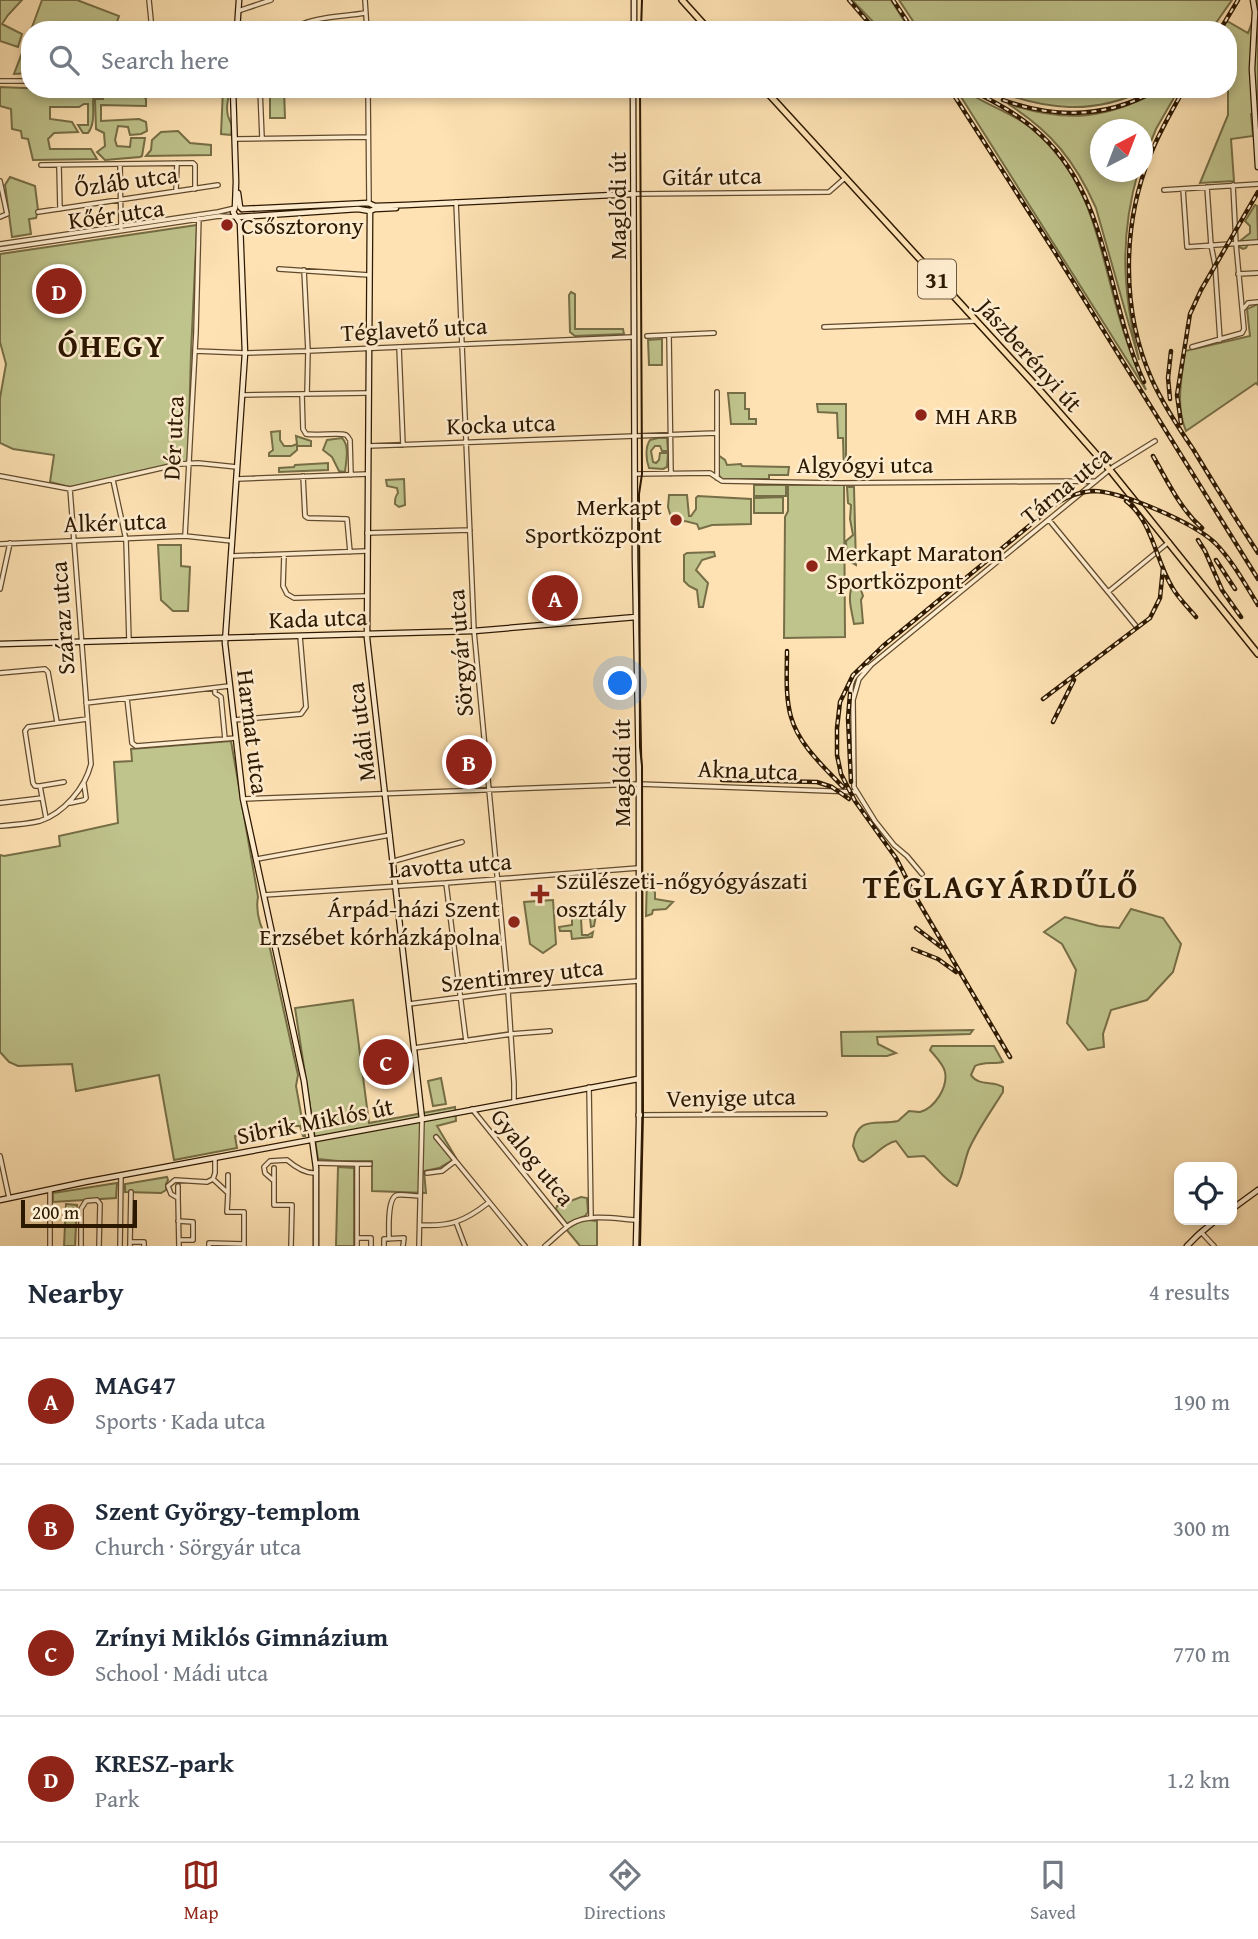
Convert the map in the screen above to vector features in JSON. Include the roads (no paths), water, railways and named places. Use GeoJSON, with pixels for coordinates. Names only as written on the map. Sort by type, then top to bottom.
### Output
{"type":"FeatureCollection","features":[{"type":"Feature","properties":{"kind":"main road"},"geometry":{"type":"LineString","coordinates":[[682,0],[701,21]]}},
{"type":"Feature","properties":{"kind":"main road","name":"Jászberényi út"},"geometry":{"type":"LineString","coordinates":[[772,98],[1110,470],[1258,654]]}},
{"type":"Feature","properties":{"kind":"street"},"geometry":{"type":"LineString","coordinates":[[149,0],[151,21]]}},
{"type":"Feature","properties":{"kind":"street"},"geometry":{"type":"LineString","coordinates":[[237,21],[239,0]]}},
{"type":"Feature","properties":{"kind":"street"},"geometry":{"type":"LineString","coordinates":[[238,11],[271,0]]}},
{"type":"Feature","properties":{"kind":"street"},"geometry":{"type":"LineString","coordinates":[[365,0],[366,21]]}},
{"type":"Feature","properties":{"kind":"street"},"geometry":{"type":"LineString","coordinates":[[634,21],[635,0]]}},
{"type":"Feature","properties":{"kind":"street"},"geometry":{"type":"LineString","coordinates":[[1254,0],[1256,40],[1252,69],[1258,167]]}},
{"type":"Feature","properties":{"kind":"street"},"geometry":{"type":"LineString","coordinates":[[309,21],[365,13]]}},
{"type":"Feature","properties":{"kind":"street"},"geometry":{"type":"LineString","coordinates":[[0,80],[21,81]]}},
{"type":"Feature","properties":{"kind":"street","name":"Harmat utca"},"geometry":{"type":"LineString","coordinates":[[233,98],[236,182],[239,208],[243,213],[239,216],[245,353],[225,638],[243,799],[304,1081],[316,1163],[316,1246]]}},
{"type":"Feature","properties":{"kind":"street"},"geometry":{"type":"LineString","coordinates":[[260,98],[262,138]]}},
{"type":"Feature","properties":{"kind":"street","name":"Mádi utca"},"geometry":{"type":"LineString","coordinates":[[368,98],[367,634],[422,1119],[419,1246]]}},
{"type":"Feature","properties":{"kind":"street","name":"Maglódi út"},"geometry":{"type":"LineString","coordinates":[[634,98],[639,784],[636,1246]]}},
{"type":"Feature","properties":{"kind":"street"},"geometry":{"type":"LineString","coordinates":[[235,139],[368,137]]}},
{"type":"Feature","properties":{"kind":"street"},"geometry":{"type":"LineString","coordinates":[[176,191],[177,163]]}},
{"type":"Feature","properties":{"kind":"street"},"geometry":{"type":"LineString","coordinates":[[120,164],[121,228]]}},
{"type":"Feature","properties":{"kind":"street"},"geometry":{"type":"LineString","coordinates":[[41,165],[194,164],[195,189]]}},
{"type":"Feature","properties":{"kind":"street"},"geometry":{"type":"LineString","coordinates":[[59,166],[60,209]]}},
{"type":"Feature","properties":{"kind":"street","name":"Gitár utca"},"geometry":{"type":"LineString","coordinates":[[239,216],[634,194],[829,192],[845,178]]}},
{"type":"Feature","properties":{"kind":"street"},"geometry":{"type":"LineString","coordinates":[[0,181],[7,214],[0,217]]}},
{"type":"Feature","properties":{"kind":"street"},"geometry":{"type":"LineString","coordinates":[[1164,190],[1258,184]]}},
{"type":"Feature","properties":{"kind":"street","name":"Őzláb utca"},"geometry":{"type":"LineString","coordinates":[[38,212],[218,185]]}},
{"type":"Feature","properties":{"kind":"street"},"geometry":{"type":"LineString","coordinates":[[1192,347],[1242,333],[1244,329],[1233,186]]}},
{"type":"Feature","properties":{"kind":"street"},"geometry":{"type":"LineString","coordinates":[[1208,187],[1220,340]]}},
{"type":"Feature","properties":{"kind":"street"},"geometry":{"type":"LineString","coordinates":[[1183,189],[1187,247],[1258,242]]}},
{"type":"Feature","properties":{"kind":"street","name":"Sörgyár utca"},"geometry":{"type":"LineString","coordinates":[[456,202],[474,631],[508,991],[514,1101]]}},
{"type":"Feature","properties":{"kind":"street","name":"Gitár utca"},"geometry":{"type":"LineString","coordinates":[[239,208],[369,207]]}},
{"type":"Feature","properties":{"kind":"street","name":"Kőér utca"},"geometry":{"type":"LineString","coordinates":[[200,217],[239,208]]}},
{"type":"Feature","properties":{"kind":"street","name":"Kőér utca"},"geometry":{"type":"LineString","coordinates":[[0,247],[200,217],[239,216]]}},
{"type":"Feature","properties":{"kind":"street","name":"Dér utca"},"geometry":{"type":"LineString","coordinates":[[185,536],[200,217]]}},
{"type":"Feature","properties":{"kind":"street"},"geometry":{"type":"LineString","coordinates":[[279,269],[369,275]]}},
{"type":"Feature","properties":{"kind":"street"},"geometry":{"type":"LineString","coordinates":[[304,270],[308,351],[303,429],[306,434],[314,436],[348,436],[351,475]]}},
{"type":"Feature","properties":{"kind":"street"},"geometry":{"type":"LineString","coordinates":[[1238,274],[1258,274]]}},
{"type":"Feature","properties":{"kind":"street"},"geometry":{"type":"LineString","coordinates":[[1243,314],[1248,303],[1258,302]]}},
{"type":"Feature","properties":{"kind":"street"},"geometry":{"type":"LineString","coordinates":[[824,327],[976,321]]}},
{"type":"Feature","properties":{"kind":"street"},"geometry":{"type":"LineString","coordinates":[[647,336],[714,333]]}},
{"type":"Feature","properties":{"kind":"street"},"geometry":{"type":"LineString","coordinates":[[669,335],[671,474]]}},
{"type":"Feature","properties":{"kind":"street","name":"Téglavető utca"},"geometry":{"type":"LineString","coordinates":[[195,351],[308,351],[635,337]]}},
{"type":"Feature","properties":{"kind":"street"},"geometry":{"type":"LineString","coordinates":[[399,347],[403,445]]}},
{"type":"Feature","properties":{"kind":"street"},"geometry":{"type":"LineString","coordinates":[[717,392],[717,478]]}},
{"type":"Feature","properties":{"kind":"street"},"geometry":{"type":"LineString","coordinates":[[242,395],[368,393]]}},
{"type":"Feature","properties":{"kind":"street","name":"Kocka utca"},"geometry":{"type":"LineString","coordinates":[[368,446],[716,433]]}},
{"type":"Feature","properties":{"kind":"street","name":"Tárna utca"},"geometry":{"type":"LineString","coordinates":[[856,792],[853,769],[853,699],[850,688],[858,672],[871,665],[1110,470],[1155,441]]}},
{"type":"Feature","properties":{"kind":"street"},"geometry":{"type":"LineString","coordinates":[[0,476],[70,489],[190,463],[237,467]]}},
{"type":"Feature","properties":{"kind":"street","name":"Algyógyi utca"},"geometry":{"type":"LineString","coordinates":[[635,474],[710,473],[722,481],[840,483],[1098,481]]}},
{"type":"Feature","properties":{"kind":"street"},"geometry":{"type":"LineString","coordinates":[[236,479],[368,474]]}},
{"type":"Feature","properties":{"kind":"street"},"geometry":{"type":"LineString","coordinates":[[303,476],[305,516],[347,519],[349,552]]}},
{"type":"Feature","properties":{"kind":"street"},"geometry":{"type":"LineString","coordinates":[[113,479],[126,540],[129,640]]}},
{"type":"Feature","properties":{"kind":"street","name":"Száraz utca"},"geometry":{"type":"LineString","coordinates":[[70,489],[91,764],[84,784]]}},
{"type":"Feature","properties":{"kind":"street"},"geometry":{"type":"LineString","coordinates":[[1049,520],[1136,626]]}},
{"type":"Feature","properties":{"kind":"street"},"geometry":{"type":"LineString","coordinates":[[367,533],[470,530]]}},
{"type":"Feature","properties":{"kind":"street","name":"Alkér utca"},"geometry":{"type":"LineString","coordinates":[[0,544],[185,536],[232,541]]}},
{"type":"Feature","properties":{"kind":"street"},"geometry":{"type":"LineString","coordinates":[[1108,592],[1169,542]]}},
{"type":"Feature","properties":{"kind":"street"},"geometry":{"type":"LineString","coordinates":[[0,589],[10,544]]}},
{"type":"Feature","properties":{"kind":"street"},"geometry":{"type":"LineString","coordinates":[[231,556],[367,551]]}},
{"type":"Feature","properties":{"kind":"street","name":"Kada utca"},"geometry":{"type":"LineString","coordinates":[[284,554],[284,590],[291,596],[367,596]]}},
{"type":"Feature","properties":{"kind":"street","name":"Kada utca"},"geometry":{"type":"LineString","coordinates":[[0,645],[474,631],[636,617]]}},
{"type":"Feature","properties":{"kind":"street"},"geometry":{"type":"LineString","coordinates":[[234,720],[301,715],[306,707],[300,636]]}},
{"type":"Feature","properties":{"kind":"street"},"geometry":{"type":"LineString","coordinates":[[0,673],[45,669],[48,672],[57,722]]}},
{"type":"Feature","properties":{"kind":"street"},"geometry":{"type":"LineString","coordinates":[[86,702],[229,686]]}},
{"type":"Feature","properties":{"kind":"street"},"geometry":{"type":"LineString","coordinates":[[215,688],[215,693],[221,697],[225,739]]}},
{"type":"Feature","properties":{"kind":"street"},"geometry":{"type":"LineString","coordinates":[[127,698],[132,743],[136,746],[236,738]]}},
{"type":"Feature","properties":{"kind":"street"},"geometry":{"type":"LineString","coordinates":[[64,782],[35,786],[25,731],[28,727],[87,719]]}},
{"type":"Feature","properties":{"kind":"street"},"geometry":{"type":"LineString","coordinates":[[68,803],[86,798],[84,784]]}},
{"type":"Feature","properties":{"kind":"street"},"geometry":{"type":"LineString","coordinates":[[0,826],[46,818],[68,803],[84,784]]}},
{"type":"Feature","properties":{"kind":"street","name":"Akna utca"},"geometry":{"type":"LineString","coordinates":[[243,799],[639,784],[856,792]]}},
{"type":"Feature","properties":{"kind":"street"},"geometry":{"type":"LineString","coordinates":[[40,786],[46,818]]}},
{"type":"Feature","properties":{"kind":"street"},"geometry":{"type":"LineString","coordinates":[[856,792],[894,845],[922,874]]}},
{"type":"Feature","properties":{"kind":"street"},"geometry":{"type":"LineString","coordinates":[[0,803],[42,798]]}},
{"type":"Feature","properties":{"kind":"street"},"geometry":{"type":"LineString","coordinates":[[257,859],[391,835]]}},
{"type":"Feature","properties":{"kind":"street"},"geometry":{"type":"LineString","coordinates":[[394,861],[462,842]]}},
{"type":"Feature","properties":{"kind":"street","name":"Lavotta utca"},"geometry":{"type":"LineString","coordinates":[[264,895],[638,868]]}},
{"type":"Feature","properties":{"kind":"street"},"geometry":{"type":"LineString","coordinates":[[446,883],[466,1041]]}},
{"type":"Feature","properties":{"kind":"street","name":"Szentimrey utca"},"geometry":{"type":"LineString","coordinates":[[409,1004],[508,991],[638,981]]}},
{"type":"Feature","properties":{"kind":"street"},"geometry":{"type":"LineString","coordinates":[[414,1048],[550,1031]]}},
{"type":"Feature","properties":{"kind":"street","name":"Sibrik Miklós út"},"geometry":{"type":"LineString","coordinates":[[0,1200],[638,1079]]}},
{"type":"Feature","properties":{"kind":"street"},"geometry":{"type":"LineString","coordinates":[[589,1087],[591,1218]]}},
{"type":"Feature","properties":{"kind":"street","name":"Gyalog utca"},"geometry":{"type":"LineString","coordinates":[[472,1109],[567,1227]]}},
{"type":"Feature","properties":{"kind":"street","name":"Venyige utca"},"geometry":{"type":"LineString","coordinates":[[638,1115],[825,1114]]}},
{"type":"Feature","properties":{"kind":"street"},"geometry":{"type":"LineString","coordinates":[[436,1137],[525,1246]]}},
{"type":"Feature","properties":{"kind":"street"},"geometry":{"type":"LineString","coordinates":[[0,1156],[9,1199]]}},
{"type":"Feature","properties":{"kind":"street"},"geometry":{"type":"LineString","coordinates":[[178,1198],[169,1192],[172,1181],[207,1182],[213,1179],[215,1158]]}},
{"type":"Feature","properties":{"kind":"street"},"geometry":{"type":"LineString","coordinates":[[274,1181],[265,1173],[264,1167],[270,1161],[287,1160],[294,1166],[314,1173]]}},
{"type":"Feature","properties":{"kind":"street"},"geometry":{"type":"LineString","coordinates":[[427,1173],[442,1171],[455,1161]]}},
{"type":"Feature","properties":{"kind":"street"},"geometry":{"type":"LineString","coordinates":[[316,1163],[370,1164]]}},
{"type":"Feature","properties":{"kind":"street"},"geometry":{"type":"LineString","coordinates":[[357,1164],[357,1246]]}},
{"type":"Feature","properties":{"kind":"street"},"geometry":{"type":"LineString","coordinates":[[274,1168],[274,1205],[292,1205],[291,1246]]}},
{"type":"Feature","properties":{"kind":"street"},"geometry":{"type":"LineString","coordinates":[[209,1246],[209,1243],[215,1242],[244,1245],[244,1212],[227,1212],[228,1175]]}},
{"type":"Feature","properties":{"kind":"street"},"geometry":{"type":"LineString","coordinates":[[120,1246],[121,1176]]}},
{"type":"Feature","properties":{"kind":"street"},"geometry":{"type":"LineString","coordinates":[[213,1179],[228,1193]]}},
{"type":"Feature","properties":{"kind":"street"},"geometry":{"type":"LineString","coordinates":[[178,1186],[178,1246]]}},
{"type":"Feature","properties":{"kind":"street"},"geometry":{"type":"LineString","coordinates":[[50,1190],[50,1246]]}},
{"type":"Feature","properties":{"kind":"street"},"geometry":{"type":"LineString","coordinates":[[1237,1205],[1258,1190]]}},
{"type":"Feature","properties":{"kind":"street"},"geometry":{"type":"LineString","coordinates":[[131,1192],[130,1244],[144,1242],[144,1246]]}},
{"type":"Feature","properties":{"kind":"street"},"geometry":{"type":"LineString","coordinates":[[389,1238],[390,1203],[393,1198],[396,1195],[420,1196]]}},
{"type":"Feature","properties":{"kind":"street"},"geometry":{"type":"LineString","coordinates":[[81,1246],[81,1209],[86,1201],[97,1200],[100,1204],[99,1246]]}},
{"type":"Feature","properties":{"kind":"street"},"geometry":{"type":"LineString","coordinates":[[420,1225],[456,1222],[469,1217],[489,1202]]}},
{"type":"Feature","properties":{"kind":"street"},"geometry":{"type":"LineString","coordinates":[[545,1246],[578,1221],[591,1218],[637,1220]]}},
{"type":"Feature","properties":{"kind":"street"},"geometry":{"type":"LineString","coordinates":[[178,1222],[193,1222],[193,1240],[179,1240]]}},
{"type":"Feature","properties":{"kind":"street"},"geometry":{"type":"LineString","coordinates":[[456,1222],[466,1246]]}},
{"type":"Feature","properties":{"kind":"street"},"geometry":{"type":"LineString","coordinates":[[1187,1246],[1209,1225]]}},
{"type":"Feature","properties":{"kind":"street"},"geometry":{"type":"LineString","coordinates":[[1201,1231],[1214,1246]]}},
{"type":"Feature","properties":{"kind":"street"},"geometry":{"type":"LineString","coordinates":[[357,1238],[371,1238],[371,1246]]}},
{"type":"Feature","properties":{"kind":"street"},"geometry":{"type":"LineString","coordinates":[[384,1246],[384,1239],[404,1238],[403,1246]]}},
{"type":"Feature","properties":{"kind":"street"},"geometry":{"type":"LineString","coordinates":[[514,1246],[521,1241]]}},
{"type":"Feature","properties":{"kind":"tram line"},"geometry":{"type":"LineString","coordinates":[[641,21],[642,0]]}},
{"type":"Feature","properties":{"kind":"tram line"},"geometry":{"type":"LineString","coordinates":[[640,98],[642,474],[639,494],[643,1115],[640,1246]]}},
{"type":"Feature","properties":{"kind":"railway"},"geometry":{"type":"LineString","coordinates":[[849,0],[867,21]]}},
{"type":"Feature","properties":{"kind":"railway"},"geometry":{"type":"LineString","coordinates":[[893,0],[907,21]]}},
{"type":"Feature","properties":{"kind":"railway"},"geometry":{"type":"LineString","coordinates":[[1225,21],[1238,0]]}},
{"type":"Feature","properties":{"kind":"railway"},"geometry":{"type":"LineString","coordinates":[[956,98],[1258,579]]}},
{"type":"Feature","properties":{"kind":"railway"},"geometry":{"type":"LineString","coordinates":[[986,98],[1034,128],[1065,162],[1082,190],[1095,221],[1132,351],[1144,382]]}},
{"type":"Feature","properties":{"kind":"railway"},"geometry":{"type":"LineString","coordinates":[[1003,100],[1043,110],[1082,113],[1121,106],[1141,98]]}},
{"type":"Feature","properties":{"kind":"railway"},"geometry":{"type":"LineString","coordinates":[[1179,98],[1154,147],[1134,210],[1129,268],[1135,326],[1142,353],[1161,398],[1258,553]]}},
{"type":"Feature","properties":{"kind":"railway"},"geometry":{"type":"LineString","coordinates":[[1181,423],[1177,395],[1190,314],[1258,192]]}},
{"type":"Feature","properties":{"kind":"railway"},"geometry":{"type":"LineString","coordinates":[[1170,399],[1168,378],[1171,351]]}},
{"type":"Feature","properties":{"kind":"railway"},"geometry":{"type":"LineString","coordinates":[[1153,456],[1181,503],[1202,528]]}},
{"type":"Feature","properties":{"kind":"railway"},"geometry":{"type":"LineString","coordinates":[[1010,1057],[918,901],[896,858],[855,801],[841,774],[837,755],[840,702],[853,675],[883,646],[1057,503],[1083,492],[1105,492],[1121,496],[1175,518],[1205,535],[1227,557],[1258,605]]}},
{"type":"Feature","properties":{"kind":"railway"},"geometry":{"type":"LineString","coordinates":[[1126,501],[1148,530],[1174,591],[1196,617]]}},
{"type":"Feature","properties":{"kind":"railway"},"geometry":{"type":"LineString","coordinates":[[1198,540],[1222,590],[1241,617]]}},
{"type":"Feature","properties":{"kind":"railway"},"geometry":{"type":"LineString","coordinates":[[1216,560],[1235,589]]}},
{"type":"Feature","properties":{"kind":"railway"},"geometry":{"type":"LineString","coordinates":[[1043,699],[1150,618],[1160,598],[1163,568]]}},
{"type":"Feature","properties":{"kind":"railway"},"geometry":{"type":"LineString","coordinates":[[787,651],[788,701],[795,727],[812,755],[843,787]]}},
{"type":"Feature","properties":{"kind":"railway"},"geometry":{"type":"LineString","coordinates":[[1053,722],[1074,680]]}},
{"type":"Feature","properties":{"kind":"railway"},"geometry":{"type":"LineString","coordinates":[[850,694],[848,718],[851,782]]}},
{"type":"Feature","properties":{"kind":"railway"},"geometry":{"type":"LineString","coordinates":[[722,780],[817,782],[832,787],[849,799]]}},
{"type":"Feature","properties":{"kind":"railway"},"geometry":{"type":"LineString","coordinates":[[916,928],[941,947]]}},
{"type":"Feature","properties":{"kind":"railway"},"geometry":{"type":"LineString","coordinates":[[913,949],[938,959],[956,972]]}},
{"type":"Feature","properties":{"kind":"place","name":"Csősztorony"},"geometry":{"type":"Point","coordinates":[227,225]}},
{"type":"Feature","properties":{"kind":"place","name":"KRESZ-park"},"geometry":{"type":"Point","coordinates":[59,291]}},
{"type":"Feature","properties":{"kind":"place","name":"MH ARB"},"geometry":{"type":"Point","coordinates":[921,415]}},
{"type":"Feature","properties":{"kind":"place","name":"Merkapt Sportközpont"},"geometry":{"type":"Point","coordinates":[676,520]}},
{"type":"Feature","properties":{"kind":"place","name":"Merkapt Maraton Sportközpont"},"geometry":{"type":"Point","coordinates":[812,566]}},
{"type":"Feature","properties":{"kind":"place","name":"MAG47"},"geometry":{"type":"Point","coordinates":[555,598]}},
{"type":"Feature","properties":{"kind":"place","name":"Szent György-templom"},"geometry":{"type":"Point","coordinates":[469,762]}},
{"type":"Feature","properties":{"kind":"place","name":"Szülészeti-nőgyógyászati osztály"},"geometry":{"type":"Point","coordinates":[540,894]}},
{"type":"Feature","properties":{"kind":"place","name":"Árpád-házi Szent Erzsébet kórházkápolna"},"geometry":{"type":"Point","coordinates":[514,922]}},
{"type":"Feature","properties":{"kind":"place","name":"Zrínyi Miklós Gimnázium"},"geometry":{"type":"Point","coordinates":[386,1062]}},
{"type":"Feature","properties":{"kind":"district","name":"ÓHEGY"},"geometry":{"type":"Point","coordinates":[112,345]}},
{"type":"Feature","properties":{"kind":"district","name":"TÉGLAGYÁRDŰLŐ"},"geometry":{"type":"Point","coordinates":[1001,886]}}]}
